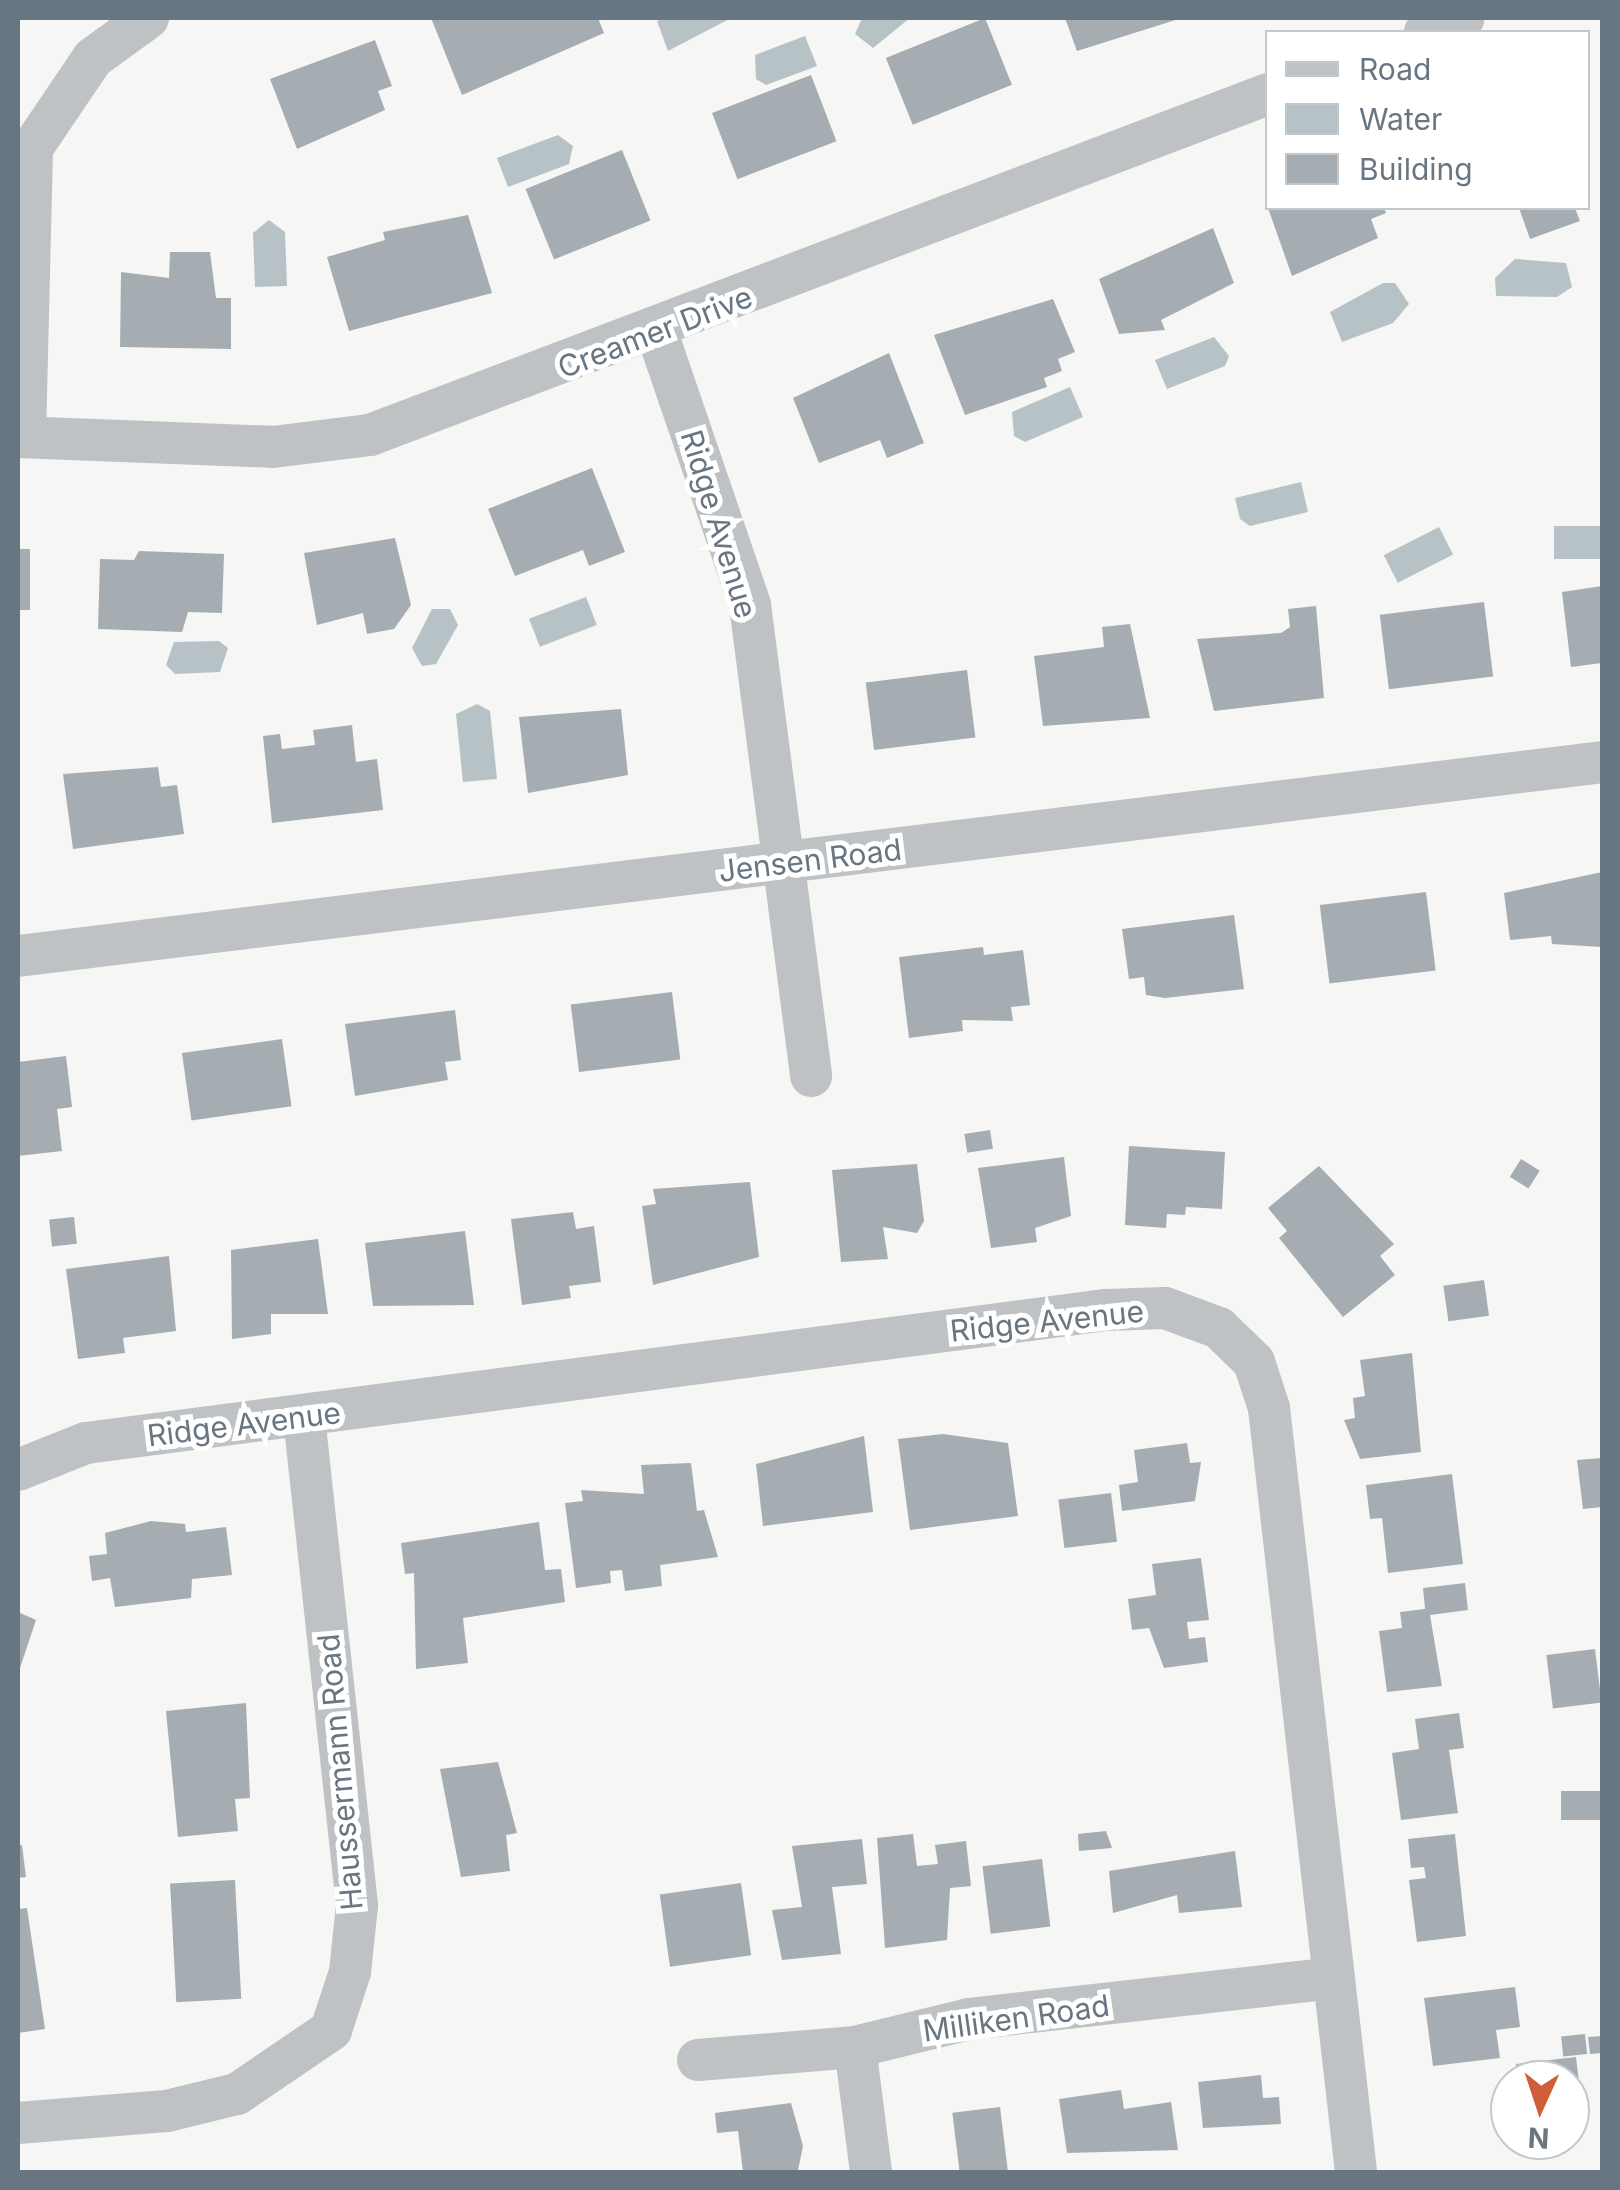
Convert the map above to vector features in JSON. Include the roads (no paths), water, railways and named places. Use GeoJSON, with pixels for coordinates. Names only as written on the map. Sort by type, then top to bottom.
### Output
{"type":"FeatureCollection","features":[{"type":"Feature","properties":{"kind":"street"},"geometry":{"type":"LineString","coordinates":[[21,437],[32,148],[93,58],[148,18]]}},
{"type":"Feature","properties":{"kind":"street"},"geometry":{"type":"LineString","coordinates":[[1431,30],[1464,18]]}},
{"type":"Feature","properties":{"kind":"street","name":"Creamer Drive"},"geometry":{"type":"LineString","coordinates":[[21,437],[272,447],[370,435],[657,333],[1265,95]]}},
{"type":"Feature","properties":{"kind":"street","name":"Ridge Avenue"},"geometry":{"type":"LineString","coordinates":[[657,333],[750,606],[779,864],[811,1076]]}},
{"type":"Feature","properties":{"kind":"street","name":"Jensen Road"},"geometry":{"type":"LineString","coordinates":[[18,956],[1602,762]]}},
{"type":"Feature","properties":{"kind":"street","name":"Ridge Avenue"},"geometry":{"type":"LineString","coordinates":[[18,1470],[86,1443],[1106,1310],[1165,1308],[1219,1328],[1254,1362],[1269,1408],[1356,2172]]}},
{"type":"Feature","properties":{"kind":"street","name":"Haussermann Road"},"geometry":{"type":"LineString","coordinates":[[18,2123],[167,2111],[237,2094],[331,2030],[350,1972],[356,1905],[304,1416]]}},
{"type":"Feature","properties":{"kind":"street","name":"Milliken Road"},"geometry":{"type":"LineString","coordinates":[[698,2060],[855,2047],[970,2019],[1334,1978]]}},
{"type":"Feature","properties":{"kind":"street"},"geometry":{"type":"LineString","coordinates":[[855,2047],[871,2172]]}},
{"type":"Feature","properties":{"kind":"water"},"geometry":{"type":"Polygon","coordinates":[[[731,18],[668,51],[657,21],[731,18]]]}},
{"type":"Feature","properties":{"kind":"water"},"geometry":{"type":"Polygon","coordinates":[[[862,18],[910,18],[873,48],[855,34],[862,18]]]}},
{"type":"Feature","properties":{"kind":"water"},"geometry":{"type":"Polygon","coordinates":[[[805,36],[817,66],[766,85],[756,79],[755,55],[805,36]]]}},
{"type":"Feature","properties":{"kind":"water"},"geometry":{"type":"Polygon","coordinates":[[[558,135],[573,146],[569,164],[508,187],[497,158],[558,135]]]}},
{"type":"Feature","properties":{"kind":"water"},"geometry":{"type":"Polygon","coordinates":[[[269,220],[285,232],[287,286],[255,287],[253,233],[269,220]]]}},
{"type":"Feature","properties":{"kind":"water"},"geometry":{"type":"Polygon","coordinates":[[[1515,259],[1566,263],[1572,287],[1557,297],[1496,296],[1495,278],[1515,259]]]}},
{"type":"Feature","properties":{"kind":"water"},"geometry":{"type":"Polygon","coordinates":[[[1383,283],[1395,283],[1409,304],[1393,323],[1342,342],[1330,312],[1383,283]]]}},
{"type":"Feature","properties":{"kind":"water"},"geometry":{"type":"Polygon","coordinates":[[[1214,337],[1229,356],[1225,366],[1167,389],[1155,360],[1214,337]]]}},
{"type":"Feature","properties":{"kind":"water"},"geometry":{"type":"Polygon","coordinates":[[[1070,387],[1083,417],[1025,442],[1014,436],[1012,412],[1070,387]]]}},
{"type":"Feature","properties":{"kind":"water"},"geometry":{"type":"Polygon","coordinates":[[[1301,482],[1308,512],[1250,526],[1240,519],[1235,498],[1301,482]]]}},
{"type":"Feature","properties":{"kind":"water"},"geometry":{"type":"Polygon","coordinates":[[[1554,526],[1602,526],[1602,559],[1554,559],[1554,526]]]}},
{"type":"Feature","properties":{"kind":"water"},"geometry":{"type":"Polygon","coordinates":[[[1439,527],[1453,555],[1398,583],[1384,555],[1439,527]]]}},
{"type":"Feature","properties":{"kind":"water"},"geometry":{"type":"Polygon","coordinates":[[[586,597],[597,625],[540,647],[529,619],[586,597]]]}},
{"type":"Feature","properties":{"kind":"water"},"geometry":{"type":"Polygon","coordinates":[[[432,609],[450,609],[458,625],[436,664],[422,666],[412,648],[432,609]]]}},
{"type":"Feature","properties":{"kind":"water"},"geometry":{"type":"Polygon","coordinates":[[[219,641],[228,648],[220,672],[175,674],[166,665],[174,642],[219,641]]]}},
{"type":"Feature","properties":{"kind":"water"},"geometry":{"type":"Polygon","coordinates":[[[477,704],[490,711],[497,779],[463,782],[456,714],[477,704]]]}}]}
